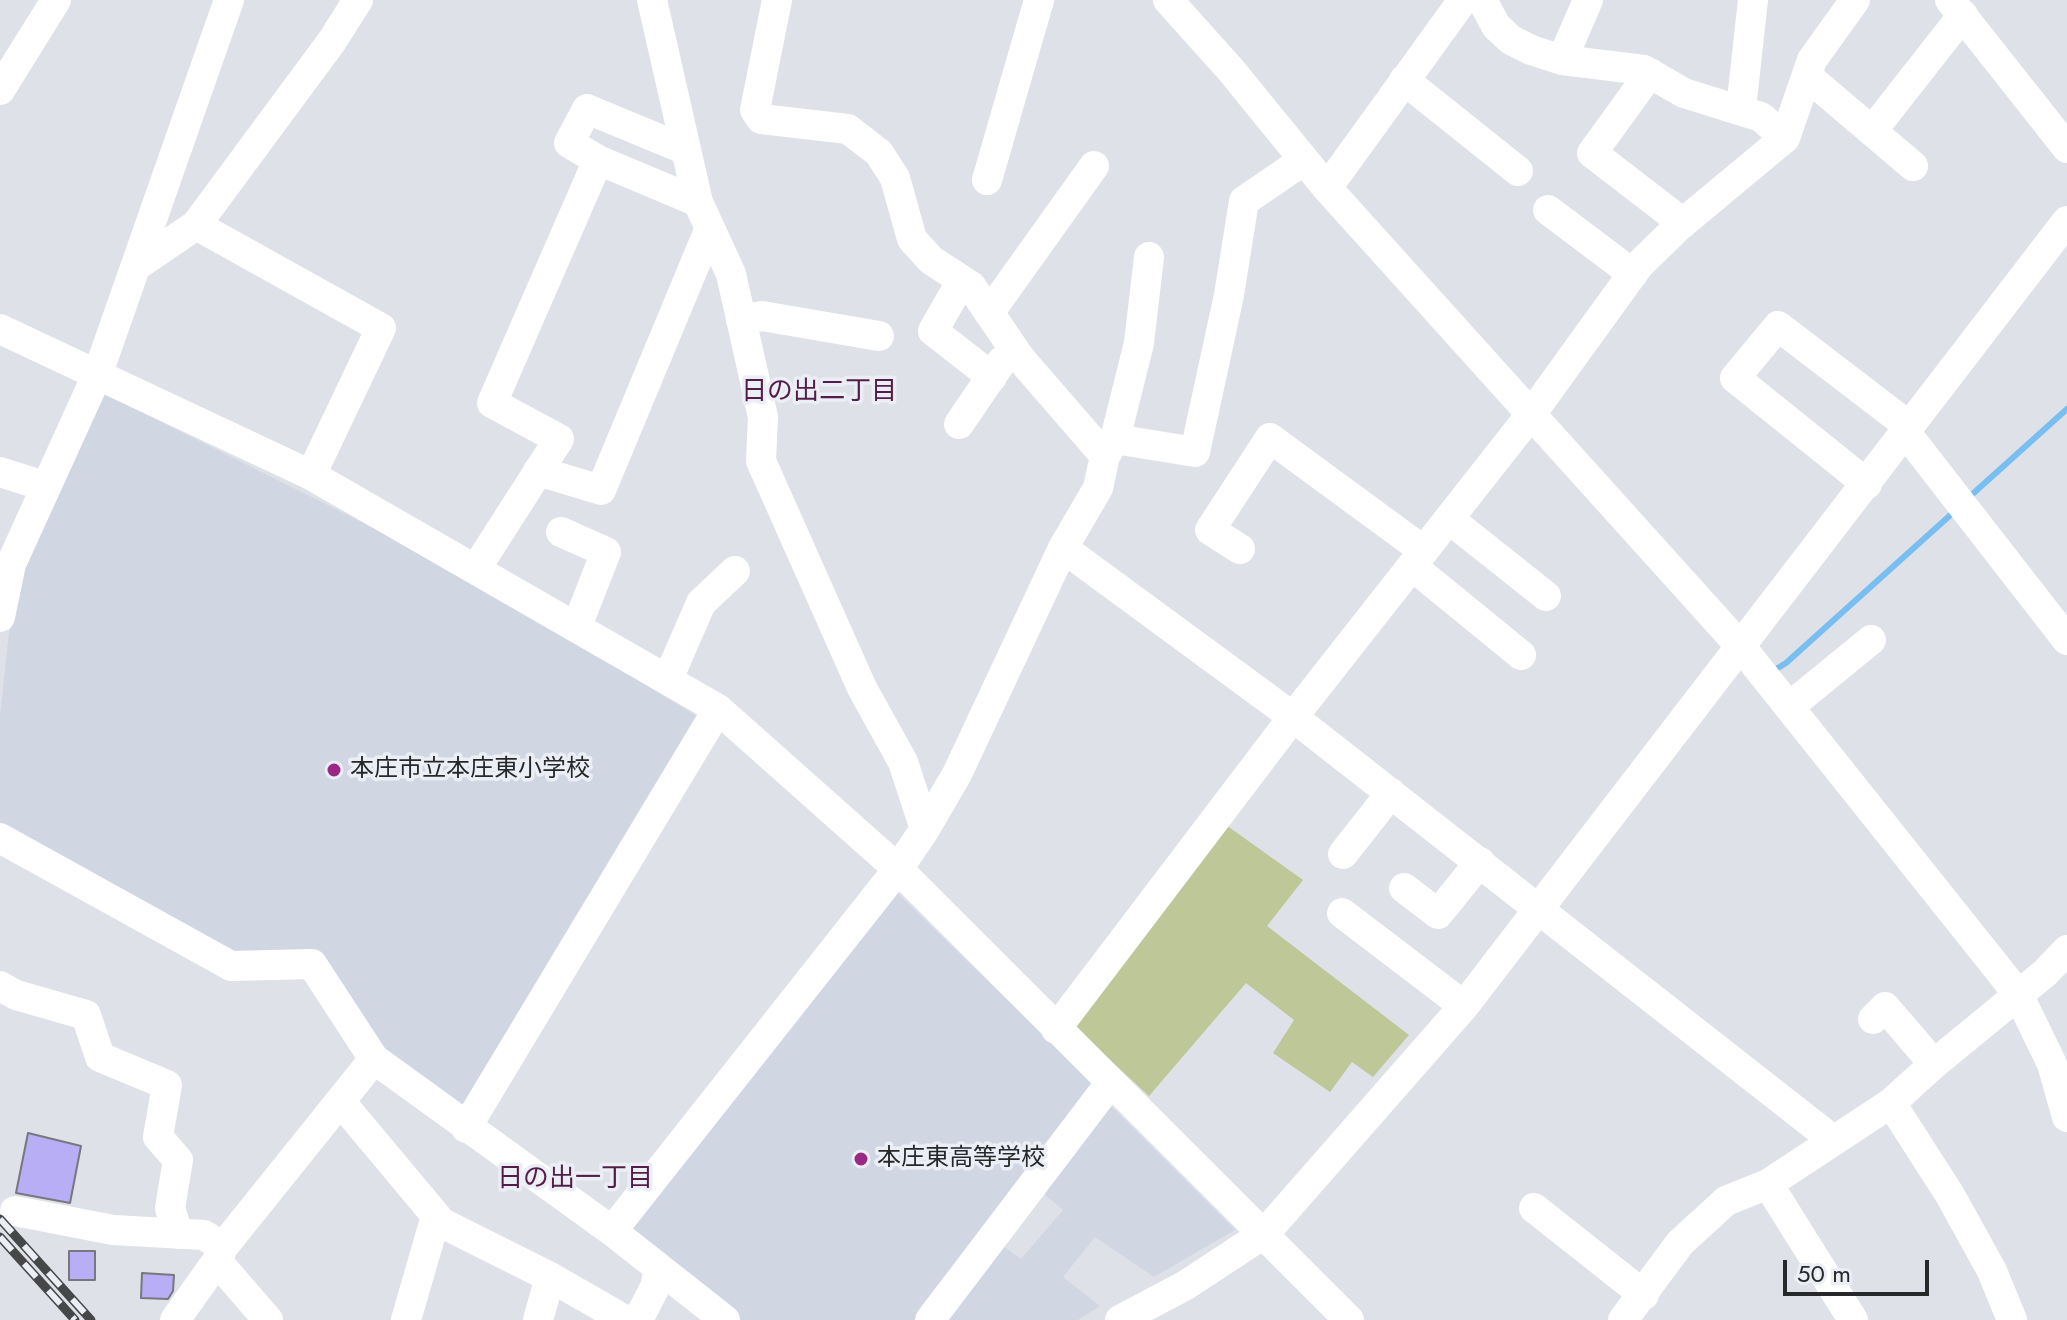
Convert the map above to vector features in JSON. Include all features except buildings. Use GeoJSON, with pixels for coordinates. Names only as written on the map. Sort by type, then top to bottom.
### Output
{"type":"FeatureCollection","features":[{"type":"Feature","properties":{"kind":"street"},"geometry":{"type":"LineString","coordinates":[[0,90],[56,0]]}},
{"type":"Feature","properties":{"kind":"street"},"geometry":{"type":"LineString","coordinates":[[0,617],[11,564],[98,373],[229,0]]}},
{"type":"Feature","properties":{"kind":"street"},"geometry":{"type":"LineString","coordinates":[[136,266],[196,225],[332,41],[358,0]]}},
{"type":"Feature","properties":{"kind":"street"},"geometry":{"type":"LineString","coordinates":[[652,0],[704,215],[731,274],[763,417],[761,461],[862,688],[903,762],[925,829]]}},
{"type":"Feature","properties":{"kind":"street"},"geometry":{"type":"LineString","coordinates":[[777,0],[755,110],[761,119],[848,129],[879,153],[895,178],[912,239],[931,260],[971,286],[1012,346],[1110,448],[1195,452],[1229,295],[1244,201],[1304,160]]}},
{"type":"Feature","properties":{"kind":"street"},"geometry":{"type":"LineString","coordinates":[[987,180],[1039,0]]}},
{"type":"Feature","properties":{"kind":"street"},"geometry":{"type":"LineString","coordinates":[[1168,0],[1230,69],[1327,188],[1742,648],[2018,994],[2052,1064],[2067,1117]]}},
{"type":"Feature","properties":{"kind":"street"},"geometry":{"type":"LineString","coordinates":[[1327,188],[1463,0]]}},
{"type":"Feature","properties":{"kind":"street"},"geometry":{"type":"LineString","coordinates":[[1482,0],[1496,26],[1511,40],[1562,60],[1628,66],[1650,73],[1684,93],[1761,117],[1785,138]]}},
{"type":"Feature","properties":{"kind":"street"},"geometry":{"type":"LineString","coordinates":[[1562,60],[1588,0]]}},
{"type":"Feature","properties":{"kind":"street"},"geometry":{"type":"LineString","coordinates":[[1741,109],[1753,0]]}},
{"type":"Feature","properties":{"kind":"street"},"geometry":{"type":"LineString","coordinates":[[1056,1029],[1293,717],[1532,413],[1633,274],[1683,223],[1785,138],[1812,60],[1855,0]]}},
{"type":"Feature","properties":{"kind":"street"},"geometry":{"type":"LineString","coordinates":[[1872,131],[1956,8],[2067,148]]}},
{"type":"Feature","properties":{"kind":"street"},"geometry":{"type":"LineString","coordinates":[[1650,73],[1592,153],[1683,223]]}},
{"type":"Feature","properties":{"kind":"street"},"geometry":{"type":"LineString","coordinates":[[1807,76],[1913,166]]}},
{"type":"Feature","properties":{"kind":"street"},"geometry":{"type":"LineString","coordinates":[[1404,80],[1518,171]]}},
{"type":"Feature","properties":{"kind":"street"},"geometry":{"type":"LineString","coordinates":[[686,150],[587,109],[569,143],[704,215]]}},
{"type":"Feature","properties":{"kind":"street"},"geometry":{"type":"LineString","coordinates":[[477,567],[559,439],[492,403],[598,160]]}},
{"type":"Feature","properties":{"kind":"street"},"geometry":{"type":"LineString","coordinates":[[989,313],[1094,166]]}},
{"type":"Feature","properties":{"kind":"street"},"geometry":{"type":"LineString","coordinates":[[1548,210],[1633,274]]}},
{"type":"Feature","properties":{"kind":"street"},"geometry":{"type":"LineString","coordinates":[[538,471],[601,490],[704,215]]}},
{"type":"Feature","properties":{"kind":"street"},"geometry":{"type":"LineString","coordinates":[[1120,1320],[1186,1285],[1265,1233],[1464,1006],[2067,221]]}},
{"type":"Feature","properties":{"kind":"street"},"geometry":{"type":"LineString","coordinates":[[196,225],[381,328],[311,475]]}},
{"type":"Feature","properties":{"kind":"street"},"geometry":{"type":"LineString","coordinates":[[612,1231],[898,869],[957,774],[1063,548],[1098,488],[1139,343],[1149,257]]}},
{"type":"Feature","properties":{"kind":"street"},"geometry":{"type":"LineString","coordinates":[[962,280],[933,331],[992,377]]}},
{"type":"Feature","properties":{"kind":"street"},"geometry":{"type":"LineString","coordinates":[[741,320],[762,316],[879,336]]}},
{"type":"Feature","properties":{"kind":"street"},"geometry":{"type":"LineString","coordinates":[[1867,484],[1735,378],[1778,326],[1908,430],[2067,640]]}},
{"type":"Feature","properties":{"kind":"street"},"geometry":{"type":"LineString","coordinates":[[0,329],[311,475],[477,567],[718,709],[898,869],[1349,1320]]}},
{"type":"Feature","properties":{"kind":"street"},"geometry":{"type":"LineString","coordinates":[[959,424],[1012,346]]}},
{"type":"Feature","properties":{"kind":"street"},"geometry":{"type":"LineString","coordinates":[[1240,549],[1210,530],[1270,438],[1418,558],[1521,655]]}},
{"type":"Feature","properties":{"kind":"street"},"geometry":{"type":"LineString","coordinates":[[0,472],[44,486]]}},
{"type":"Feature","properties":{"kind":"street"},"geometry":{"type":"LineString","coordinates":[[1449,519],[1546,596]]}},
{"type":"Feature","properties":{"kind":"street"},"geometry":{"type":"LineString","coordinates":[[561,532],[606,552],[577,626]]}},
{"type":"Feature","properties":{"kind":"street"},"geometry":{"type":"LineString","coordinates":[[1063,548],[1293,717],[1833,1140]]}},
{"type":"Feature","properties":{"kind":"street"},"geometry":{"type":"LineString","coordinates":[[668,679],[701,603],[735,571]]}},
{"type":"Feature","properties":{"kind":"street"},"geometry":{"type":"LineString","coordinates":[[1789,707],[1871,640]]}},
{"type":"Feature","properties":{"kind":"street"},"geometry":{"type":"LineString","coordinates":[[466,1128],[718,709]]}},
{"type":"Feature","properties":{"kind":"street"},"geometry":{"type":"LineString","coordinates":[[1343,854],[1391,793]]}},
{"type":"Feature","properties":{"kind":"street"},"geometry":{"type":"LineString","coordinates":[[0,838],[231,966],[312,964],[374,1059],[612,1231],[725,1320]]}},
{"type":"Feature","properties":{"kind":"street"},"geometry":{"type":"LineString","coordinates":[[1404,888],[1438,914],[1480,862]]}},
{"type":"Feature","properties":{"kind":"street"},"geometry":{"type":"LineString","coordinates":[[1342,913],[1464,1006]]}},
{"type":"Feature","properties":{"kind":"street"},"geometry":{"type":"LineString","coordinates":[[1623,1320],[1680,1243],[1726,1201],[1768,1184],[1891,1103],[2045,973],[2067,950]]}},
{"type":"Feature","properties":{"kind":"street"},"geometry":{"type":"LineString","coordinates":[[0,986],[16,995],[86,1015],[100,1057],[167,1085],[158,1137],[178,1160],[170,1208],[178,1234]]}},
{"type":"Feature","properties":{"kind":"street"},"geometry":{"type":"LineString","coordinates":[[1873,1019],[1885,1007],[1934,1064]]}},
{"type":"Feature","properties":{"kind":"street"},"geometry":{"type":"LineString","coordinates":[[175,1320],[220,1254],[374,1059]]}},
{"type":"Feature","properties":{"kind":"street"},"geometry":{"type":"LineString","coordinates":[[930,1320],[1111,1082]]}},
{"type":"Feature","properties":{"kind":"street"},"geometry":{"type":"LineString","coordinates":[[340,1101],[442,1223],[550,1277],[625,1320]]}},
{"type":"Feature","properties":{"kind":"street"},"geometry":{"type":"LineString","coordinates":[[1891,1103],[1971,1233],[2009,1304],[2012,1320]]}},
{"type":"Feature","properties":{"kind":"street"},"geometry":{"type":"LineString","coordinates":[[1768,1184],[1853,1320]]}},
{"type":"Feature","properties":{"kind":"street"},"geometry":{"type":"LineString","coordinates":[[1534,1208],[1644,1295]]}},
{"type":"Feature","properties":{"kind":"street"},"geometry":{"type":"LineString","coordinates":[[15,1211],[113,1230],[204,1235],[268,1320]]}},
{"type":"Feature","properties":{"kind":"street"},"geometry":{"type":"LineString","coordinates":[[406,1320],[436,1216]]}},
{"type":"Feature","properties":{"kind":"street"},"geometry":{"type":"LineString","coordinates":[[638,1320],[655,1287],[659,1268]]}},
{"type":"Feature","properties":{"kind":"street"},"geometry":{"type":"LineString","coordinates":[[538,1320],[550,1277]]}},
{"type":"Feature","properties":{"kind":"shaded area","name":"本庄市立本庄東小学校"},"geometry":{"type":"Polygon","coordinates":[[[101,392],[464,573],[698,717],[466,1112],[378,1045],[312,957],[234,954],[0,823],[0,716],[14,586],[101,392]]]}},
{"type":"Feature","properties":{"kind":"shaded area","name":"本庄東高等学校"},"geometry":{"type":"Polygon","coordinates":[[[892,888],[1098,1088],[917,1320],[739,1320],[624,1229],[892,888]]]}},
{"type":"Feature","properties":{"kind":"shaded area"},"geometry":{"type":"Polygon","coordinates":[[[1106,1101],[1235,1230],[1154,1277],[1095,1237],[1063,1277],[1100,1306],[1078,1320],[937,1320],[997,1242],[1021,1259],[1063,1210],[1038,1189],[1106,1101]]]}},
{"type":"Feature","properties":{"kind":"green space"},"geometry":{"type":"Polygon","coordinates":[[[1226,825],[1303,880],[1267,926],[1409,1035],[1373,1077],[1352,1062],[1330,1092],[1273,1053],[1294,1020],[1246,983],[1149,1096],[1071,1024],[1226,825]]]}},
{"type":"Feature","properties":{"kind":"waterway"},"geometry":{"type":"LineString","coordinates":[[1967,499],[2067,409]]}},
{"type":"Feature","properties":{"kind":"waterway"},"geometry":{"type":"LineString","coordinates":[[1773,671],[1786,663],[1956,510]]}},
{"type":"Feature","properties":{"kind":"railway"},"geometry":{"type":"LineString","coordinates":[[0,1219],[91,1320]]}},
{"type":"Feature","properties":{"kind":"railway"},"geometry":{"type":"LineString","coordinates":[[0,1237],[75,1320]]}},
{"type":"Feature","properties":{"kind":"place","name":"本庄市立本庄東小学校"},"geometry":{"type":"Point","coordinates":[334,770]}},
{"type":"Feature","properties":{"kind":"place","name":"本庄東高等学校"},"geometry":{"type":"Point","coordinates":[861,1159]}},
{"type":"Feature","properties":{"kind":"district","name":"日の出二丁目"},"geometry":{"type":"Point","coordinates":[819,393]}},
{"type":"Feature","properties":{"kind":"district","name":"日の出一丁目"},"geometry":{"type":"Point","coordinates":[575,1180]}}]}
